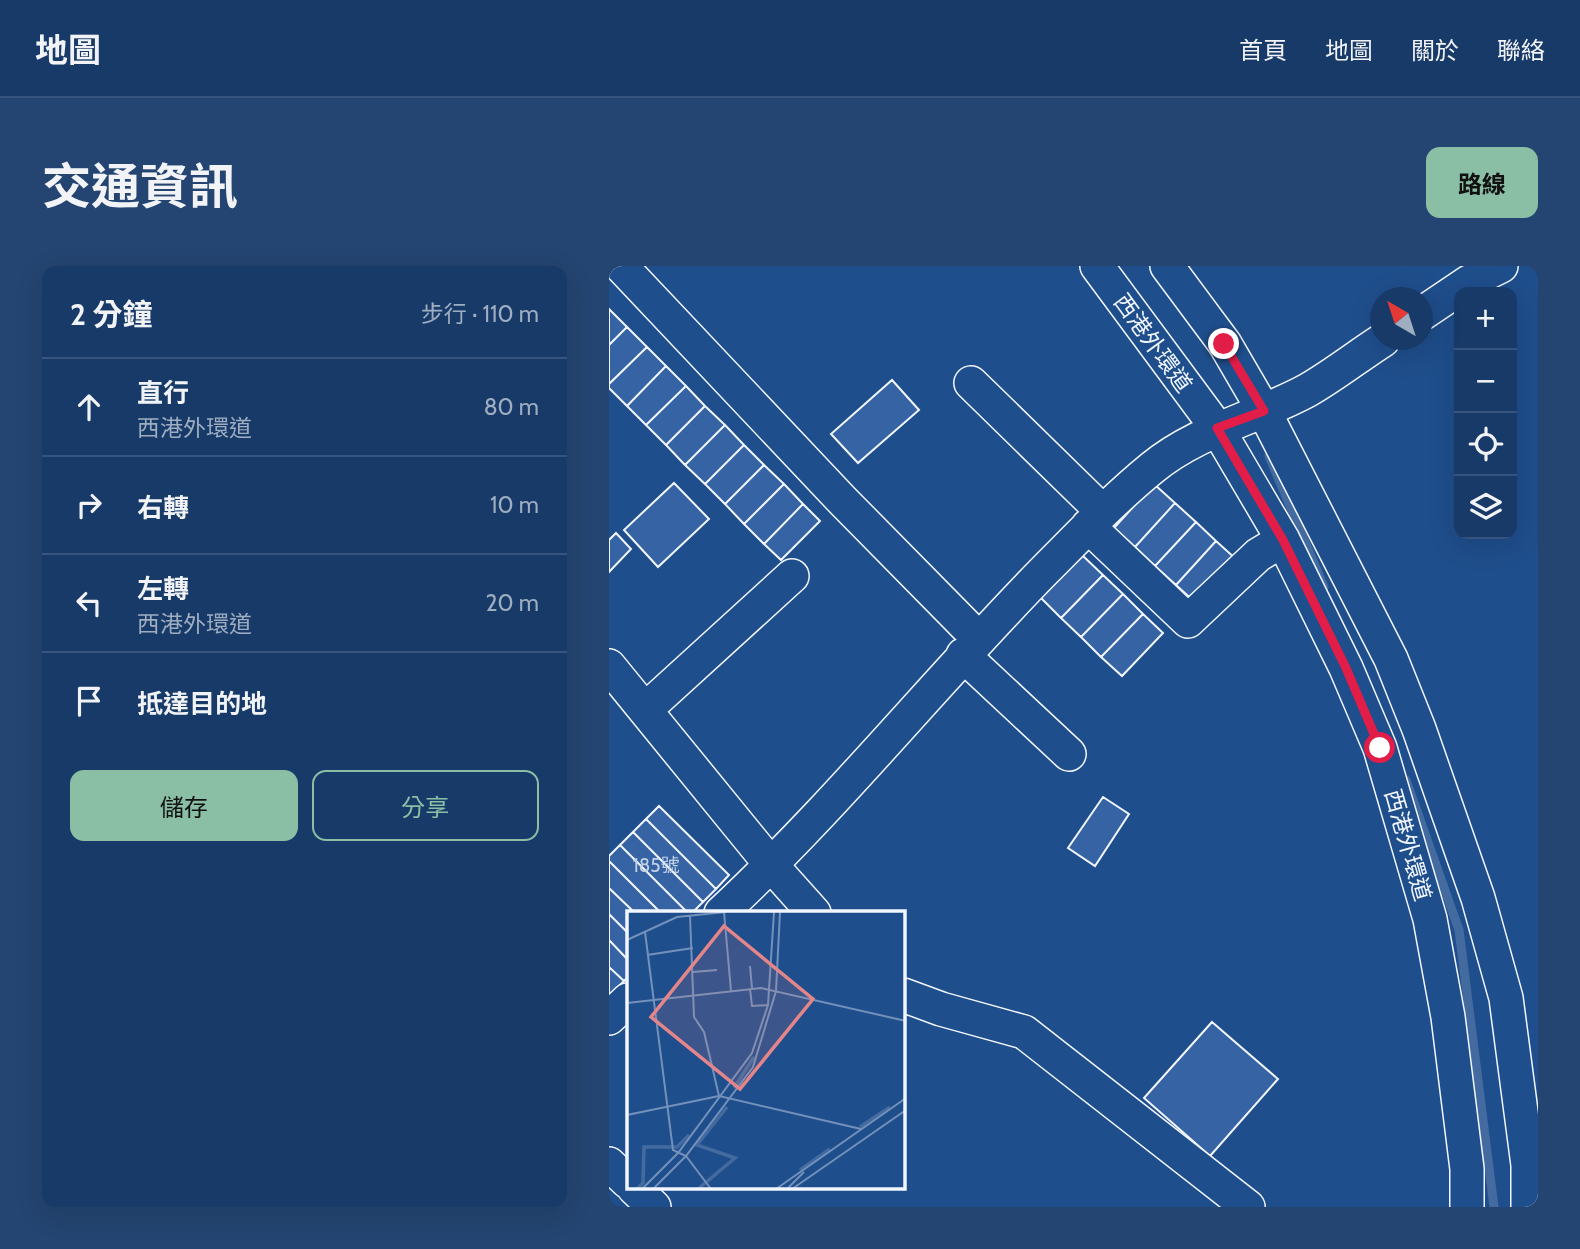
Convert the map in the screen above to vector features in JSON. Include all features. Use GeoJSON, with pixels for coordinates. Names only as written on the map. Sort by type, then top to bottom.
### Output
{"type":"FeatureCollection","features":[{"type":"Feature","properties":{"kind":"street"},"geometry":{"type":"LineString","coordinates":[[621,266],[843,501],[1069,754]]}},
{"type":"Feature","properties":{"kind":"street","name":"西港外環道"},"geometry":{"type":"LineString","coordinates":[[1097,266],[1217,428],[1283,540],[1346,668],[1380,748],[1430,919],[1448,1017],[1467,1169],[1467,1207]]}},
{"type":"Feature","properties":{"kind":"street","name":"西港外環道"},"geometry":{"type":"LineString","coordinates":[[1167,266],[1224,344],[1264,411],[1391,659],[1419,729],[1478,898],[1506,999],[1528,1165],[1528,1207]]}},
{"type":"Feature","properties":{"kind":"street"},"geometry":{"type":"LineString","coordinates":[[1433,306],[1469,282],[1501,266]]}},
{"type":"Feature","properties":{"kind":"street"},"geometry":{"type":"LineString","coordinates":[[723,911],[772,866],[971,647],[1095,519],[1155,465],[1217,428],[1264,411],[1309,389],[1370,349]]}},
{"type":"Feature","properties":{"kind":"street"},"geometry":{"type":"LineString","coordinates":[[971,383],[1188,621],[1258,555],[1283,540]]}},
{"type":"Feature","properties":{"kind":"street"},"geometry":{"type":"LineString","coordinates":[[645,710],[792,576]]}},
{"type":"Feature","properties":{"kind":"street"},"geometry":{"type":"LineString","coordinates":[[609,666],[772,866],[812,911]]}},
{"type":"Feature","properties":{"kind":"street"},"geometry":{"type":"LineString","coordinates":[[905,996],[941,1009],[1024,1032],[1248,1207]]}},
{"type":"Feature","properties":{"kind":"street"},"geometry":{"type":"LineString","coordinates":[[609,1018],[627,1001]]}},
{"type":"Feature","properties":{"kind":"street"},"geometry":{"type":"LineString","coordinates":[[609,1164],[627,1181]]}},
{"type":"Feature","properties":{"kind":"street"},"geometry":{"type":"LineString","coordinates":[[635,1189],[654,1207]]}},
{"type":"Feature","properties":{"kind":"building"},"geometry":{"type":"Polygon","coordinates":[[[609,309],[627,327],[609,345],[609,309]]]}},
{"type":"Feature","properties":{"kind":"building"},"geometry":{"type":"Polygon","coordinates":[[[627,327],[647,347],[609,384],[609,345],[627,327]]]}},
{"type":"Feature","properties":{"kind":"building"},"geometry":{"type":"Polygon","coordinates":[[[647,347],[666,366],[627,406],[609,388],[609,384],[647,347]]]}},
{"type":"Feature","properties":{"kind":"building"},"geometry":{"type":"Polygon","coordinates":[[[666,366],[686,386],[646,425],[627,406],[666,366]]]}},
{"type":"Feature","properties":{"kind":"building"},"geometry":{"type":"Polygon","coordinates":[[[892,380],[919,410],[858,463],[831,434],[892,380]]]}},
{"type":"Feature","properties":{"kind":"building"},"geometry":{"type":"Polygon","coordinates":[[[686,386],[705,406],[666,445],[646,425],[686,386]]]}},
{"type":"Feature","properties":{"kind":"building"},"geometry":{"type":"Polygon","coordinates":[[[705,406],[725,425],[685,465],[666,445],[705,406]]]}},
{"type":"Feature","properties":{"kind":"building"},"geometry":{"type":"Polygon","coordinates":[[[725,425],[744,445],[705,484],[685,465],[725,425]]]}},
{"type":"Feature","properties":{"kind":"building"},"geometry":{"type":"Polygon","coordinates":[[[744,445],[764,465],[725,504],[705,484],[744,445]]]}},
{"type":"Feature","properties":{"kind":"building"},"geometry":{"type":"Polygon","coordinates":[[[764,465],[784,484],[744,524],[725,504],[764,465]]]}},
{"type":"Feature","properties":{"kind":"building"},"geometry":{"type":"Polygon","coordinates":[[[674,483],[709,519],[658,567],[624,530],[674,483]]]}},
{"type":"Feature","properties":{"kind":"building"},"geometry":{"type":"Polygon","coordinates":[[[784,484],[803,504],[764,544],[744,524],[784,484]]]}},
{"type":"Feature","properties":{"kind":"building"},"geometry":{"type":"Polygon","coordinates":[[[1154,484],[1175,503],[1135,547],[1114,528],[1154,484]]]}},
{"type":"Feature","properties":{"kind":"building"},"geometry":{"type":"Polygon","coordinates":[[[1175,503],[1196,522],[1155,566],[1135,547],[1175,503]]]}},
{"type":"Feature","properties":{"kind":"building"},"geometry":{"type":"Polygon","coordinates":[[[803,504],[820,521],[781,560],[764,544],[803,504]]]}},
{"type":"Feature","properties":{"kind":"building"},"geometry":{"type":"Polygon","coordinates":[[[1196,522],[1216,541],[1176,585],[1155,566],[1196,522]]]}},
{"type":"Feature","properties":{"kind":"building"},"geometry":{"type":"Polygon","coordinates":[[[616,533],[631,549],[609,572],[609,540],[616,533]]]}},
{"type":"Feature","properties":{"kind":"building"},"geometry":{"type":"Polygon","coordinates":[[[1216,541],[1237,560],[1197,604],[1176,585],[1216,541]]]}},
{"type":"Feature","properties":{"kind":"building"},"geometry":{"type":"Polygon","coordinates":[[[1082,555],[1103,575],[1061,618],[1041,598],[1082,555]]]}},
{"type":"Feature","properties":{"kind":"building"},"geometry":{"type":"Polygon","coordinates":[[[1103,575],[1123,594],[1081,637],[1061,618],[1103,575]]]}},
{"type":"Feature","properties":{"kind":"building"},"geometry":{"type":"Polygon","coordinates":[[[1123,594],[1143,614],[1101,657],[1081,637],[1123,594]]]}},
{"type":"Feature","properties":{"kind":"building"},"geometry":{"type":"Polygon","coordinates":[[[1143,614],[1163,633],[1122,676],[1101,657],[1143,614]]]}},
{"type":"Feature","properties":{"kind":"building"},"geometry":{"type":"Polygon","coordinates":[[[1103,797],[1129,814],[1095,866],[1068,848],[1103,797]]]}},
{"type":"Feature","properties":{"kind":"building"},"geometry":{"type":"Polygon","coordinates":[[[659,806],[729,875],[716,889],[646,819],[659,806]]]}},
{"type":"Feature","properties":{"kind":"building"},"geometry":{"type":"Polygon","coordinates":[[[646,819],[716,889],[703,902],[633,832],[646,819]]]}},
{"type":"Feature","properties":{"kind":"building"},"geometry":{"type":"Polygon","coordinates":[[[633,832],[703,902],[694,911],[686,911],[620,845],[633,832]]]}},
{"type":"Feature","properties":{"kind":"building"},"geometry":{"type":"Polygon","coordinates":[[[620,845],[686,911],[659,911],[609,861],[609,856],[620,845]]]}},
{"type":"Feature","properties":{"kind":"building"},"geometry":{"type":"Polygon","coordinates":[[[609,861],[659,911],[633,911],[609,888],[609,861]]]}},
{"type":"Feature","properties":{"kind":"building"},"geometry":{"type":"Polygon","coordinates":[[[609,888],[633,911],[627,911],[627,932],[609,914],[609,888]]]}},
{"type":"Feature","properties":{"kind":"building"},"geometry":{"type":"Polygon","coordinates":[[[609,914],[627,932],[627,959],[609,940],[609,914]]]}},
{"type":"Feature","properties":{"kind":"building"},"geometry":{"type":"Polygon","coordinates":[[[609,940],[627,959],[627,978],[624,981],[609,967],[609,940]]]}},
{"type":"Feature","properties":{"kind":"building"},"geometry":{"type":"Polygon","coordinates":[[[609,967],[624,981],[611,994],[609,993],[609,967]]]}},
{"type":"Feature","properties":{"kind":"building"},"geometry":{"type":"Polygon","coordinates":[[[1212,1022],[1278,1079],[1210,1156],[1144,1098],[1212,1022]]]}},
{"type":"Feature","properties":{"kind":"waterway"},"geometry":{"type":"LineString","coordinates":[[1269,456],[1324,587]]}},
{"type":"Feature","properties":{"kind":"waterway"},"geometry":{"type":"LineString","coordinates":[[1406,780],[1459,930],[1494,1207]]}},
{"type":"Feature","properties":{"kind":"route"},"geometry":{"type":"LineString","coordinates":[[1224,344],[1264,411],[1217,428],[1283,540],[1346,668],[1380,748]]}}]}
